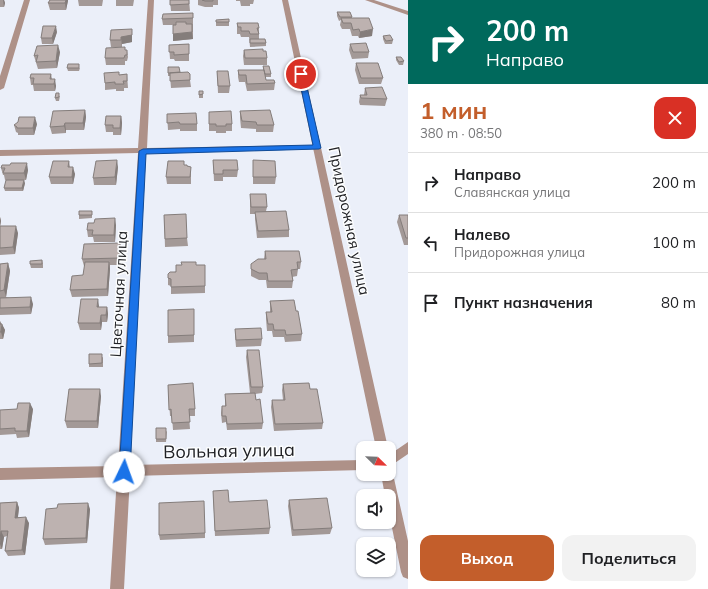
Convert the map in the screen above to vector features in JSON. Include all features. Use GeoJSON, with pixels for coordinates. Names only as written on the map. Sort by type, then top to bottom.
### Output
{"type":"FeatureCollection","features":[{"type":"Feature","properties":{"kind":"street"},"geometry":{"type":"LineString","coordinates":[[0,88],[27,0]]}},
{"type":"Feature","properties":{"kind":"street","name":"Цветочная улица"},"geometry":{"type":"LineString","coordinates":[[117,589],[151,0]]}},
{"type":"Feature","properties":{"kind":"street","name":"Придорожная улица"},"geometry":{"type":"LineString","coordinates":[[285,0],[380,441]]}},
{"type":"Feature","properties":{"kind":"street"},"geometry":{"type":"LineString","coordinates":[[368,0],[408,13]]}},
{"type":"Feature","properties":{"kind":"street"},"geometry":{"type":"LineString","coordinates":[[0,61],[8,61]]}},
{"type":"Feature","properties":{"kind":"street"},"geometry":{"type":"LineString","coordinates":[[0,153],[317,148]]}},
{"type":"Feature","properties":{"kind":"street"},"geometry":{"type":"LineString","coordinates":[[396,456],[408,447]]}},
{"type":"Feature","properties":{"kind":"street","name":"Вольная улица"},"geometry":{"type":"LineString","coordinates":[[0,474],[356,465]]}},
{"type":"Feature","properties":{"kind":"street"},"geometry":{"type":"LineString","coordinates":[[388,481],[408,572]]}},
{"type":"Feature","properties":{"kind":"building"},"geometry":{"type":"Polygon","coordinates":[[[50,0],[66,0],[65,3],[48,3],[50,0]]]}},
{"type":"Feature","properties":{"kind":"building"},"geometry":{"type":"Polygon","coordinates":[[[170,0],[189,0],[189,4],[170,5],[170,0]]]}},
{"type":"Feature","properties":{"kind":"building"},"geometry":{"type":"Polygon","coordinates":[[[337,12],[350,12],[352,17],[340,17],[337,12]]]}},
{"type":"Feature","properties":{"kind":"building"},"geometry":{"type":"Polygon","coordinates":[[[193,13],[193,18],[162,19],[163,14],[193,13]]]}},
{"type":"Feature","properties":{"kind":"building"},"geometry":{"type":"Polygon","coordinates":[[[341,18],[369,18],[373,29],[360,32],[359,29],[353,30],[351,23],[343,23],[341,18]]]}},
{"type":"Feature","properties":{"kind":"building"},"geometry":{"type":"Polygon","coordinates":[[[229,19],[229,22],[216,22],[216,20],[229,19]]]}},
{"type":"Feature","properties":{"kind":"building"},"geometry":{"type":"Polygon","coordinates":[[[176,22],[186,22],[186,24],[192,24],[192,32],[173,34],[173,25],[176,25],[176,22]]]}},
{"type":"Feature","properties":{"kind":"building"},"geometry":{"type":"Polygon","coordinates":[[[237,23],[258,23],[259,28],[257,28],[259,34],[250,34],[249,31],[241,31],[241,27],[238,27],[237,23]]]}},
{"type":"Feature","properties":{"kind":"building"},"geometry":{"type":"Polygon","coordinates":[[[43,26],[56,26],[52,38],[41,38],[43,26]]]}},
{"type":"Feature","properties":{"kind":"building"},"geometry":{"type":"Polygon","coordinates":[[[132,29],[132,35],[121,37],[121,40],[110,40],[111,30],[132,29]]]}},
{"type":"Feature","properties":{"kind":"building"},"geometry":{"type":"Polygon","coordinates":[[[390,35],[393,40],[386,41],[383,36],[390,35]]]}},
{"type":"Feature","properties":{"kind":"building"},"geometry":{"type":"Polygon","coordinates":[[[250,39],[265,39],[266,43],[250,43],[250,39]]]}},
{"type":"Feature","properties":{"kind":"building"},"geometry":{"type":"Polygon","coordinates":[[[366,43],[369,52],[353,52],[350,44],[366,43]]]}},
{"type":"Feature","properties":{"kind":"building"},"geometry":{"type":"Polygon","coordinates":[[[189,44],[189,54],[174,55],[174,52],[169,52],[169,45],[189,44]]]}},
{"type":"Feature","properties":{"kind":"building"},"geometry":{"type":"Polygon","coordinates":[[[58,45],[56,61],[36,62],[38,55],[34,56],[37,46],[58,45]]]}},
{"type":"Feature","properties":{"kind":"building"},"geometry":{"type":"Polygon","coordinates":[[[125,47],[125,50],[127,50],[127,55],[125,55],[124,58],[105,58],[106,48],[125,47]]]}},
{"type":"Feature","properties":{"kind":"building"},"geometry":{"type":"Polygon","coordinates":[[[263,49],[263,51],[266,51],[267,58],[245,58],[244,50],[263,49]]]}},
{"type":"Feature","properties":{"kind":"building"},"geometry":{"type":"Polygon","coordinates":[[[396,57],[401,57],[404,61],[399,62],[396,57]]]}},
{"type":"Feature","properties":{"kind":"building"},"geometry":{"type":"Polygon","coordinates":[[[356,63],[378,63],[383,78],[361,78],[356,63]]]}},
{"type":"Feature","properties":{"kind":"building"},"geometry":{"type":"Polygon","coordinates":[[[68,64],[79,64],[79,68],[67,68],[68,64]]]}},
{"type":"Feature","properties":{"kind":"building"},"geometry":{"type":"Polygon","coordinates":[[[263,66],[269,66],[271,74],[265,74],[263,66]]]}},
{"type":"Feature","properties":{"kind":"building"},"geometry":{"type":"Polygon","coordinates":[[[168,67],[179,67],[180,72],[168,73],[168,67]]]}},
{"type":"Feature","properties":{"kind":"building"},"geometry":{"type":"Polygon","coordinates":[[[238,70],[264,70],[266,80],[274,80],[275,83],[247,84],[246,75],[239,75],[238,70]]]}},
{"type":"Feature","properties":{"kind":"building"},"geometry":{"type":"Polygon","coordinates":[[[217,71],[228,71],[230,86],[218,86],[217,71]]]}},
{"type":"Feature","properties":{"kind":"building"},"geometry":{"type":"Polygon","coordinates":[[[119,72],[119,75],[127,74],[127,81],[123,81],[124,84],[115,84],[115,82],[105,83],[104,73],[119,72]]]}},
{"type":"Feature","properties":{"kind":"building"},"geometry":{"type":"Polygon","coordinates":[[[188,72],[190,74],[190,80],[170,81],[170,73],[188,72]]]}},
{"type":"Feature","properties":{"kind":"building"},"geometry":{"type":"Polygon","coordinates":[[[31,74],[51,74],[50,79],[55,79],[54,84],[33,84],[34,78],[30,78],[31,74]]]}},
{"type":"Feature","properties":{"kind":"building"},"geometry":{"type":"Polygon","coordinates":[[[382,87],[387,99],[361,98],[360,95],[367,95],[365,88],[382,87]]]}},
{"type":"Feature","properties":{"kind":"building"},"geometry":{"type":"Polygon","coordinates":[[[199,91],[203,91],[203,94],[199,95],[199,91]]]}},
{"type":"Feature","properties":{"kind":"building"},"geometry":{"type":"Polygon","coordinates":[[[56,93],[59,93],[59,97],[55,98],[56,93]]]}},
{"type":"Feature","properties":{"kind":"building"},"geometry":{"type":"Polygon","coordinates":[[[85,110],[83,123],[65,123],[64,126],[50,127],[53,111],[85,110]]]}},
{"type":"Feature","properties":{"kind":"building"},"geometry":{"type":"Polygon","coordinates":[[[270,110],[274,125],[257,125],[256,122],[242,121],[240,111],[270,110]]]}},
{"type":"Feature","properties":{"kind":"building"},"geometry":{"type":"Polygon","coordinates":[[[231,111],[232,124],[226,124],[226,126],[216,126],[216,124],[209,124],[209,112],[231,111]]]}},
{"type":"Feature","properties":{"kind":"building"},"geometry":{"type":"Polygon","coordinates":[[[196,113],[197,124],[180,124],[179,122],[167,123],[167,114],[196,113]]]}},
{"type":"Feature","properties":{"kind":"building"},"geometry":{"type":"Polygon","coordinates":[[[106,116],[121,116],[120,128],[113,128],[113,125],[105,125],[106,116]]]}},
{"type":"Feature","properties":{"kind":"building"},"geometry":{"type":"Polygon","coordinates":[[[19,117],[35,117],[33,128],[17,128],[14,125],[18,122],[19,117]]]}},
{"type":"Feature","properties":{"kind":"building"},"geometry":{"type":"Polygon","coordinates":[[[117,160],[115,177],[93,178],[96,161],[117,160]]]}},
{"type":"Feature","properties":{"kind":"building"},"geometry":{"type":"Polygon","coordinates":[[[213,160],[237,160],[238,170],[223,170],[223,174],[214,174],[213,160]]]}},
{"type":"Feature","properties":{"kind":"building"},"geometry":{"type":"Polygon","coordinates":[[[253,160],[275,161],[276,177],[253,177],[253,160]]]}},
{"type":"Feature","properties":{"kind":"building"},"geometry":{"type":"Polygon","coordinates":[[[53,161],[69,161],[68,167],[73,167],[72,177],[49,177],[53,161]]]}},
{"type":"Feature","properties":{"kind":"building"},"geometry":{"type":"Polygon","coordinates":[[[168,161],[184,161],[184,165],[191,167],[190,177],[166,177],[168,161]]]}},
{"type":"Feature","properties":{"kind":"building"},"geometry":{"type":"Polygon","coordinates":[[[11,163],[27,163],[24,173],[3,173],[5,168],[1,168],[2,165],[10,165],[11,163]]]}},
{"type":"Feature","properties":{"kind":"building"},"geometry":{"type":"Polygon","coordinates":[[[6,180],[24,180],[22,188],[4,188],[6,180]]]}},
{"type":"Feature","properties":{"kind":"building"},"geometry":{"type":"Polygon","coordinates":[[[250,194],[266,194],[267,207],[251,207],[250,194]]]}},
{"type":"Feature","properties":{"kind":"building"},"geometry":{"type":"Polygon","coordinates":[[[79,211],[92,211],[92,215],[79,215],[79,211]]]}},
{"type":"Feature","properties":{"kind":"building"},"geometry":{"type":"Polygon","coordinates":[[[286,211],[289,230],[258,231],[255,212],[286,211]]]}},
{"type":"Feature","properties":{"kind":"building"},"geometry":{"type":"Polygon","coordinates":[[[186,214],[187,238],[165,239],[164,215],[186,214]]]}},
{"type":"Feature","properties":{"kind":"building"},"geometry":{"type":"Polygon","coordinates":[[[399,215],[408,215],[408,238],[406,238],[399,215]]]}},
{"type":"Feature","properties":{"kind":"building"},"geometry":{"type":"Polygon","coordinates":[[[115,218],[114,235],[92,235],[93,230],[87,230],[88,223],[94,223],[95,219],[115,218]]]}},
{"type":"Feature","properties":{"kind":"building"},"geometry":{"type":"Polygon","coordinates":[[[0,226],[16,226],[13,247],[0,248],[0,226]]]}},
{"type":"Feature","properties":{"kind":"building"},"geometry":{"type":"Polygon","coordinates":[[[120,243],[119,258],[82,259],[84,244],[120,243]]]}},
{"type":"Feature","properties":{"kind":"building"},"geometry":{"type":"Polygon","coordinates":[[[265,251],[299,251],[301,262],[297,262],[298,269],[291,270],[293,281],[268,281],[267,273],[259,273],[251,269],[251,264],[258,259],[266,259],[265,251]]]}},
{"type":"Feature","properties":{"kind":"building"},"geometry":{"type":"Polygon","coordinates":[[[42,260],[42,264],[30,264],[30,261],[42,260]]]}},
{"type":"Feature","properties":{"kind":"building"},"geometry":{"type":"Polygon","coordinates":[[[85,262],[109,262],[107,289],[70,290],[72,276],[83,275],[85,262]]]}},
{"type":"Feature","properties":{"kind":"building"},"geometry":{"type":"Polygon","coordinates":[[[181,262],[196,262],[196,265],[205,265],[205,286],[171,287],[171,279],[168,278],[168,274],[170,272],[176,272],[176,265],[182,265],[181,262]]]}},
{"type":"Feature","properties":{"kind":"building"},"geometry":{"type":"Polygon","coordinates":[[[8,263],[4,290],[0,291],[0,264],[8,263]]]}},
{"type":"Feature","properties":{"kind":"building"},"geometry":{"type":"Polygon","coordinates":[[[31,297],[30,307],[0,308],[0,298],[31,297]]]}},
{"type":"Feature","properties":{"kind":"building"},"geometry":{"type":"Polygon","coordinates":[[[81,299],[98,299],[97,307],[107,307],[106,315],[101,315],[100,323],[78,323],[81,299]]]}},
{"type":"Feature","properties":{"kind":"building"},"geometry":{"type":"Polygon","coordinates":[[[294,300],[296,311],[298,311],[302,334],[286,335],[285,330],[274,330],[273,324],[268,324],[266,312],[272,312],[270,301],[294,300]]]}},
{"type":"Feature","properties":{"kind":"building"},"geometry":{"type":"Polygon","coordinates":[[[194,309],[194,335],[168,336],[168,310],[194,309]]]}},
{"type":"Feature","properties":{"kind":"building"},"geometry":{"type":"Polygon","coordinates":[[[0,324],[2,324],[1,332],[0,332],[0,324]]]}},
{"type":"Feature","properties":{"kind":"building"},"geometry":{"type":"Polygon","coordinates":[[[261,328],[262,339],[236,340],[235,329],[261,328]]]}},
{"type":"Feature","properties":{"kind":"building"},"geometry":{"type":"Polygon","coordinates":[[[247,350],[259,350],[263,387],[251,387],[247,350]]]}},
{"type":"Feature","properties":{"kind":"building"},"geometry":{"type":"Polygon","coordinates":[[[89,354],[102,354],[102,363],[89,364],[89,354]]]}},
{"type":"Feature","properties":{"kind":"building"},"geometry":{"type":"Polygon","coordinates":[[[193,383],[195,409],[189,409],[190,422],[172,423],[171,409],[169,410],[168,385],[193,383]]]}},
{"type":"Feature","properties":{"kind":"building"},"geometry":{"type":"Polygon","coordinates":[[[309,383],[310,389],[317,389],[323,423],[275,424],[272,400],[285,400],[283,384],[309,383]]]}},
{"type":"Feature","properties":{"kind":"building"},"geometry":{"type":"Polygon","coordinates":[[[69,389],[100,389],[97,421],[65,421],[69,389]]]}},
{"type":"Feature","properties":{"kind":"building"},"geometry":{"type":"Polygon","coordinates":[[[255,393],[256,400],[260,399],[263,423],[227,424],[226,416],[222,416],[222,406],[226,406],[225,394],[255,393]]]}},
{"type":"Feature","properties":{"kind":"building"},"geometry":{"type":"Polygon","coordinates":[[[18,403],[30,403],[27,431],[15,431],[15,428],[0,429],[0,410],[17,409],[18,403]]]}},
{"type":"Feature","properties":{"kind":"building"},"geometry":{"type":"Polygon","coordinates":[[[156,428],[166,428],[166,439],[156,439],[156,428]]]}},
{"type":"Feature","properties":{"kind":"building"},"geometry":{"type":"Polygon","coordinates":[[[228,490],[229,502],[267,500],[270,528],[215,531],[213,491],[228,490]]]}},
{"type":"Feature","properties":{"kind":"building"},"geometry":{"type":"Polygon","coordinates":[[[327,498],[332,528],[293,530],[289,500],[327,498]]]}},
{"type":"Feature","properties":{"kind":"building"},"geometry":{"type":"Polygon","coordinates":[[[204,501],[205,533],[159,535],[159,503],[204,501]]]}},
{"type":"Feature","properties":{"kind":"building"},"geometry":{"type":"Polygon","coordinates":[[[17,502],[15,518],[26,517],[22,550],[5,551],[8,531],[1,531],[0,540],[0,503],[17,502]]]}},
{"type":"Feature","properties":{"kind":"building"},"geometry":{"type":"Polygon","coordinates":[[[88,503],[86,538],[43,539],[46,509],[57,508],[58,504],[88,503]]]}},
{"type":"Feature","properties":{"kind":"route"},"geometry":{"type":"LineString","coordinates":[[124,472],[143,151],[317,148],[301,74]]}}]}
